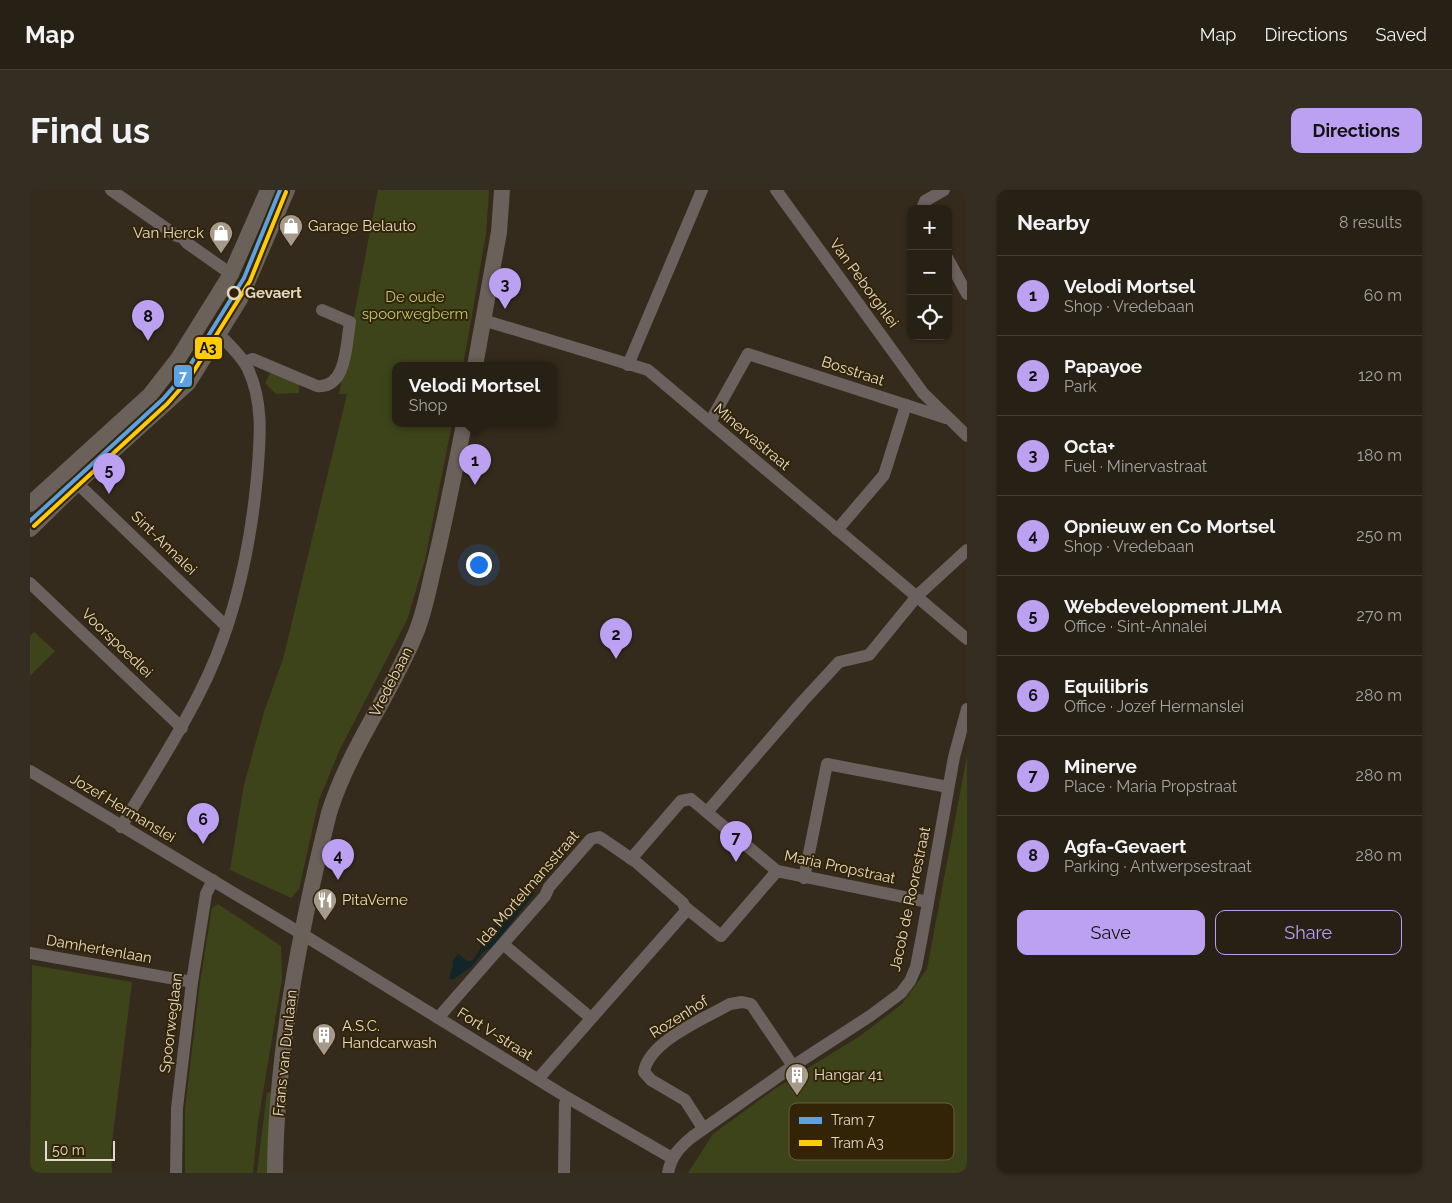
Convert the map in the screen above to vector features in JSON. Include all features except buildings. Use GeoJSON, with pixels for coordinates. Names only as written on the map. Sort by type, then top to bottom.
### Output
{"type":"FeatureCollection","features":[{"type":"Feature","properties":{"kind":"main road"},"geometry":{"type":"LineString","coordinates":[[30,504],[157,387],[178,359],[231,274],[268,190]]}},
{"type":"Feature","properties":{"kind":"main road"},"geometry":{"type":"LineString","coordinates":[[30,529],[77,483],[180,391],[195,374],[247,286],[268,231],[287,190]]}},
{"type":"Feature","properties":{"kind":"main road"},"geometry":{"type":"LineString","coordinates":[[476,362],[499,232],[502,190]]}},
{"type":"Feature","properties":{"kind":"main road","name":"Vredebaan"},"geometry":{"type":"LineString","coordinates":[[302,934],[318,858],[337,788],[403,661],[421,617],[451,492],[463,427]]}},
{"type":"Feature","properties":{"kind":"main road","name":"Frans van Dunlaan"},"geometry":{"type":"LineString","coordinates":[[275,1173],[287,1025],[302,934]]}},
{"type":"Feature","properties":{"kind":"street"},"geometry":{"type":"LineString","coordinates":[[111,190],[177,236],[182,237],[187,243],[231,274]]}},
{"type":"Feature","properties":{"kind":"street"},"geometry":{"type":"LineString","coordinates":[[628,365],[702,190]]}},
{"type":"Feature","properties":{"kind":"street","name":"Van Peborghlei"},"geometry":{"type":"LineString","coordinates":[[776,190],[923,393],[967,436]]}},
{"type":"Feature","properties":{"kind":"street"},"geometry":{"type":"LineString","coordinates":[[924,205],[925,201],[944,190]]}},
{"type":"Feature","properties":{"kind":"street"},"geometry":{"type":"LineString","coordinates":[[952,266],[967,294]]}},
{"type":"Feature","properties":{"kind":"street"},"geometry":{"type":"LineString","coordinates":[[244,362],[253,359],[317,386],[325,386],[337,380],[342,367],[350,322],[322,310]]}},
{"type":"Feature","properties":{"kind":"street","name":"Minervastraat"},"geometry":{"type":"LineString","coordinates":[[483,320],[648,370],[967,639]]}},
{"type":"Feature","properties":{"kind":"street"},"geometry":{"type":"LineString","coordinates":[[121,828],[182,728],[199,695],[227,627],[243,568],[253,514],[260,450],[257,391],[244,362],[219,334]]}},
{"type":"Feature","properties":{"kind":"street","name":"Bosstraat"},"geometry":{"type":"LineString","coordinates":[[710,422],[748,354],[948,419]]}},
{"type":"Feature","properties":{"kind":"street"},"geometry":{"type":"LineString","coordinates":[[837,530],[884,475],[906,405]]}},
{"type":"Feature","properties":{"kind":"street","name":"Sint-Annalei"},"geometry":{"type":"LineString","coordinates":[[77,483],[227,627]]}},
{"type":"Feature","properties":{"kind":"street"},"geometry":{"type":"LineString","coordinates":[[707,812],[839,662],[869,655],[918,596],[967,550]]}},
{"type":"Feature","properties":{"kind":"street","name":"Voorspoedlei"},"geometry":{"type":"LineString","coordinates":[[30,582],[182,728]]}},
{"type":"Feature","properties":{"kind":"street","name":"Jacob de Roorestraat"},"geometry":{"type":"LineString","coordinates":[[672,1158],[678,1149],[703,1128],[870,1016],[901,993],[916,967],[948,787],[967,708]]}},
{"type":"Feature","properties":{"kind":"street"},"geometry":{"type":"LineString","coordinates":[[804,878],[827,764],[948,787]]}},
{"type":"Feature","properties":{"kind":"street","name":"Jozef Hermanslei"},"geometry":{"type":"LineString","coordinates":[[30,771],[121,828],[213,880],[302,934]]}},
{"type":"Feature","properties":{"kind":"street","name":"Maria Propstraat"},"geometry":{"type":"LineString","coordinates":[[631,859],[681,800],[691,799],[777,871],[928,902]]}},
{"type":"Feature","properties":{"kind":"street","name":"Ida Mortelmansstraat"},"geometry":{"type":"LineString","coordinates":[[438,1018],[490,958],[504,945],[591,839],[599,838],[604,840],[631,859],[721,936],[777,871]]}},
{"type":"Feature","properties":{"kind":"street","name":"Spoorweglaan"},"geometry":{"type":"LineString","coordinates":[[176,1173],[177,1108],[192,982],[207,890],[213,880]]}},
{"type":"Feature","properties":{"kind":"street"},"geometry":{"type":"LineString","coordinates":[[538,1079],[680,920],[685,907]]}},
{"type":"Feature","properties":{"kind":"street","name":"Fort V-straat"},"geometry":{"type":"LineString","coordinates":[[302,934],[568,1098],[672,1158]]}},
{"type":"Feature","properties":{"kind":"street"},"geometry":{"type":"LineString","coordinates":[[504,945],[591,1018]]}},
{"type":"Feature","properties":{"kind":"street","name":"Damhertenlaan"},"geometry":{"type":"LineString","coordinates":[[30,953],[192,982]]}},
{"type":"Feature","properties":{"kind":"street","name":"Rozenhof"},"geometry":{"type":"LineString","coordinates":[[703,1128],[684,1100],[652,1080],[644,1072],[649,1056],[664,1042],[730,1004],[742,1002],[751,1004],[793,1066]]}},
{"type":"Feature","properties":{"kind":"street"},"geometry":{"type":"LineString","coordinates":[[564,1173],[565,1104],[568,1098]]}},
{"type":"Feature","properties":{"kind":"street"},"geometry":{"type":"LineString","coordinates":[[668,1173],[672,1158]]}},
{"type":"Feature","properties":{"kind":"green space","name":"De oude spoorwegberm"},"geometry":{"type":"Polygon","coordinates":[[[378,190],[489,190],[486,234],[464,362],[392,362],[392,427],[451,427],[425,560],[407,620],[339,751],[319,800],[299,889],[291,898],[230,870],[244,785],[264,712],[283,659],[347,394],[339,394],[378,190]]]}},
{"type":"Feature","properties":{"kind":"green space"},"geometry":{"type":"Polygon","coordinates":[[[270,373],[299,383],[299,393],[276,394],[265,383],[270,373]]]}},
{"type":"Feature","properties":{"kind":"green space"},"geometry":{"type":"Polygon","coordinates":[[[34,632],[55,651],[30,676],[30,636],[34,632]]]}},
{"type":"Feature","properties":{"kind":"green space"},"geometry":{"type":"Polygon","coordinates":[[[967,756],[967,1173],[688,1173],[713,1134],[776,1088],[860,1036],[902,1004],[927,969],[967,756]]]}},
{"type":"Feature","properties":{"kind":"green space"},"geometry":{"type":"Polygon","coordinates":[[[218,904],[281,946],[282,979],[258,1122],[253,1173],[185,1173],[185,1109],[200,983],[212,908],[218,904]]]}},
{"type":"Feature","properties":{"kind":"green space"},"geometry":{"type":"Polygon","coordinates":[[[32,965],[132,982],[111,1150],[112,1173],[30,1173],[32,965]]]}},
{"type":"Feature","properties":{"kind":"green space"},"geometry":{"type":"Polygon","coordinates":[[[267,1092],[274,1093],[269,1173],[257,1173],[267,1092]]]}},
{"type":"Feature","properties":{"kind":"water"},"geometry":{"type":"Polygon","coordinates":[[[531,891],[535,893],[492,947],[483,952],[472,966],[454,979],[449,979],[453,965],[452,962],[458,954],[467,961],[472,961],[481,948],[479,942],[483,939],[484,931],[492,928],[531,891]]]}},
{"type":"Feature","properties":{"kind":"tram line","name":"7"},"geometry":{"type":"LineString","coordinates":[[30,521],[163,399],[184,375],[244,278],[280,190]]}},
{"type":"Feature","properties":{"kind":"tram line","name":"A3"},"geometry":{"type":"LineString","coordinates":[[34,526],[167,404],[189,379],[250,281],[286,192]]}},
{"type":"Feature","properties":{"kind":"place","name":"Garage Belauto"},"geometry":{"type":"Point","coordinates":[291,247]}},
{"type":"Feature","properties":{"kind":"place","name":"Van Herck"},"geometry":{"type":"Point","coordinates":[221,254]}},
{"type":"Feature","properties":{"kind":"place","name":"Gevaert"},"geometry":{"type":"Point","coordinates":[234,293]}},
{"type":"Feature","properties":{"kind":"place","name":"Octa+"},"geometry":{"type":"Point","coordinates":[505,309]}},
{"type":"Feature","properties":{"kind":"place","name":"Agfa-Gevaert"},"geometry":{"type":"Point","coordinates":[148,341]}},
{"type":"Feature","properties":{"kind":"place","name":"Velodi Mortsel"},"geometry":{"type":"Point","coordinates":[475,485]}},
{"type":"Feature","properties":{"kind":"place","name":"Webdevelopment JLMA"},"geometry":{"type":"Point","coordinates":[109,494]}},
{"type":"Feature","properties":{"kind":"place","name":"Papayoe"},"geometry":{"type":"Point","coordinates":[616,659]}},
{"type":"Feature","properties":{"kind":"place","name":"Equilibris"},"geometry":{"type":"Point","coordinates":[203,844]}},
{"type":"Feature","properties":{"kind":"place","name":"Minerve"},"geometry":{"type":"Point","coordinates":[736,862]}},
{"type":"Feature","properties":{"kind":"place","name":"Opnieuw en Co Mortsel"},"geometry":{"type":"Point","coordinates":[338,880]}},
{"type":"Feature","properties":{"kind":"place","name":"PitaVerne"},"geometry":{"type":"Point","coordinates":[325,921]}},
{"type":"Feature","properties":{"kind":"place","name":"A.S.C. Handcarwash"},"geometry":{"type":"Point","coordinates":[324,1056]}},
{"type":"Feature","properties":{"kind":"place","name":"Hangar 41"},"geometry":{"type":"Point","coordinates":[797,1096]}}]}
